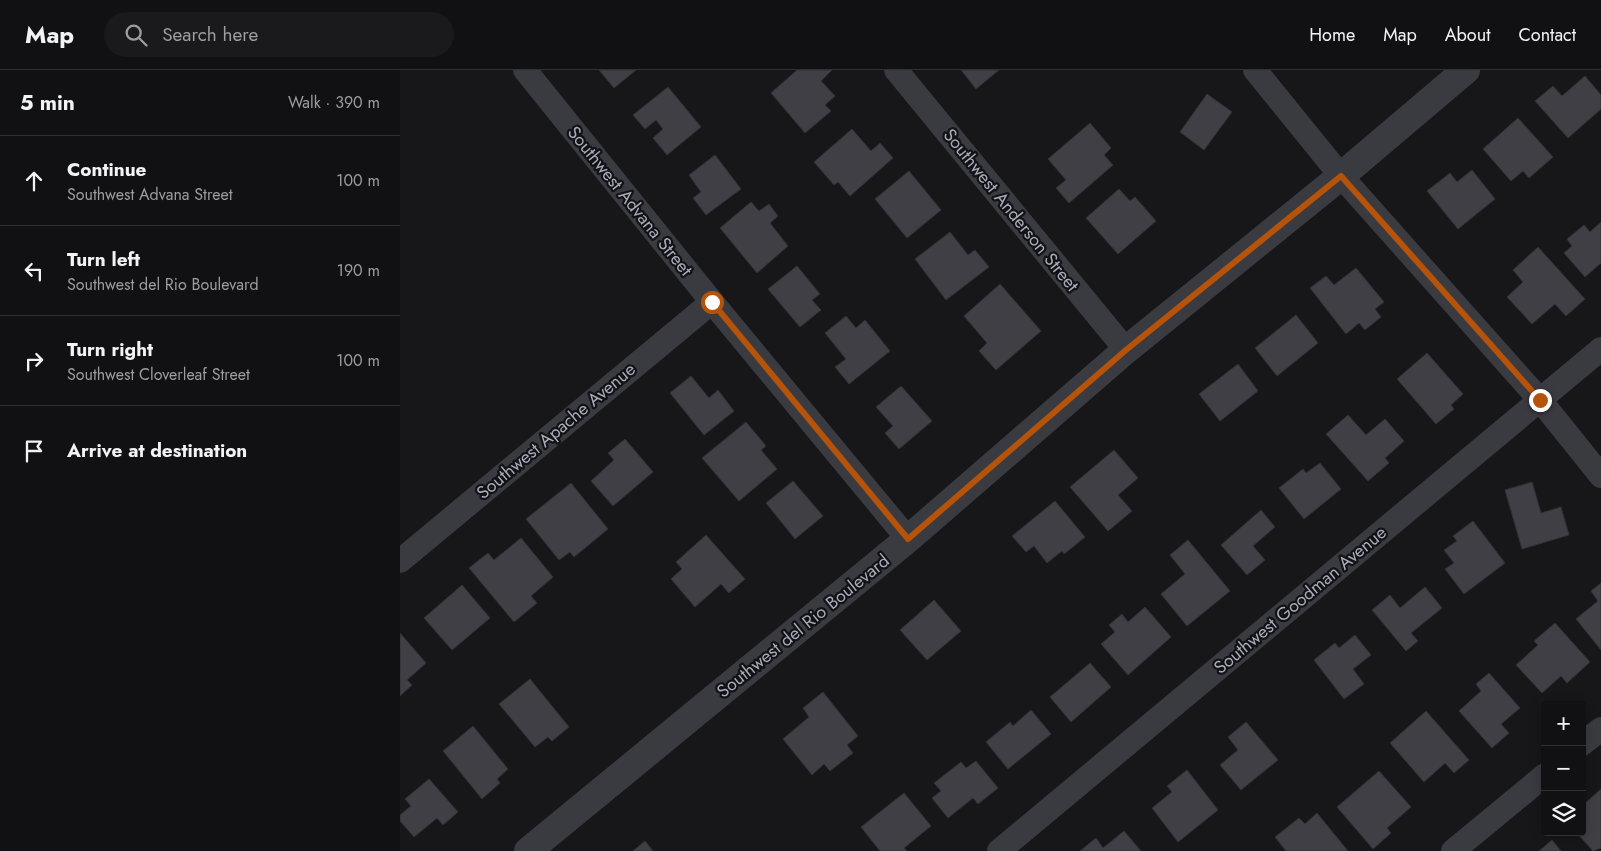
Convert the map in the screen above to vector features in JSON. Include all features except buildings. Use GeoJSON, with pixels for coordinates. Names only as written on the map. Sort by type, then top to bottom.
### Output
{"type":"FeatureCollection","features":[{"type":"Feature","properties":{"kind":"street","name":"Southwest Advana Street"},"geometry":{"type":"LineString","coordinates":[[525,70],[712,302],[908,539]]}},
{"type":"Feature","properties":{"kind":"street","name":"Southwest Anderson Street"},"geometry":{"type":"LineString","coordinates":[[896,70],[1126,350]]}},
{"type":"Feature","properties":{"kind":"street"},"geometry":{"type":"LineString","coordinates":[[1255,70],[1341,176],[1540,400],[1601,476]]}},
{"type":"Feature","properties":{"kind":"street","name":"Southwest del Rio Boulevard"},"geometry":{"type":"LineString","coordinates":[[528,851],[908,539],[1126,350],[1341,176],[1466,70]]}},
{"type":"Feature","properties":{"kind":"street","name":"Southwest Apache Avenue"},"geometry":{"type":"LineString","coordinates":[[400,561],[712,302]]}},
{"type":"Feature","properties":{"kind":"street","name":"Southwest Goodman Avenue"},"geometry":{"type":"LineString","coordinates":[[999,851],[1601,350]]}},
{"type":"Feature","properties":{"kind":"street"},"geometry":{"type":"LineString","coordinates":[[1586,741],[1601,729]]}},
{"type":"Feature","properties":{"kind":"street"},"geometry":{"type":"LineString","coordinates":[[1453,851],[1541,779]]}},
{"type":"Feature","properties":{"kind":"route"},"geometry":{"type":"LineString","coordinates":[[712,302],[908,539],[1126,350],[1341,176],[1540,400]]}}]}
